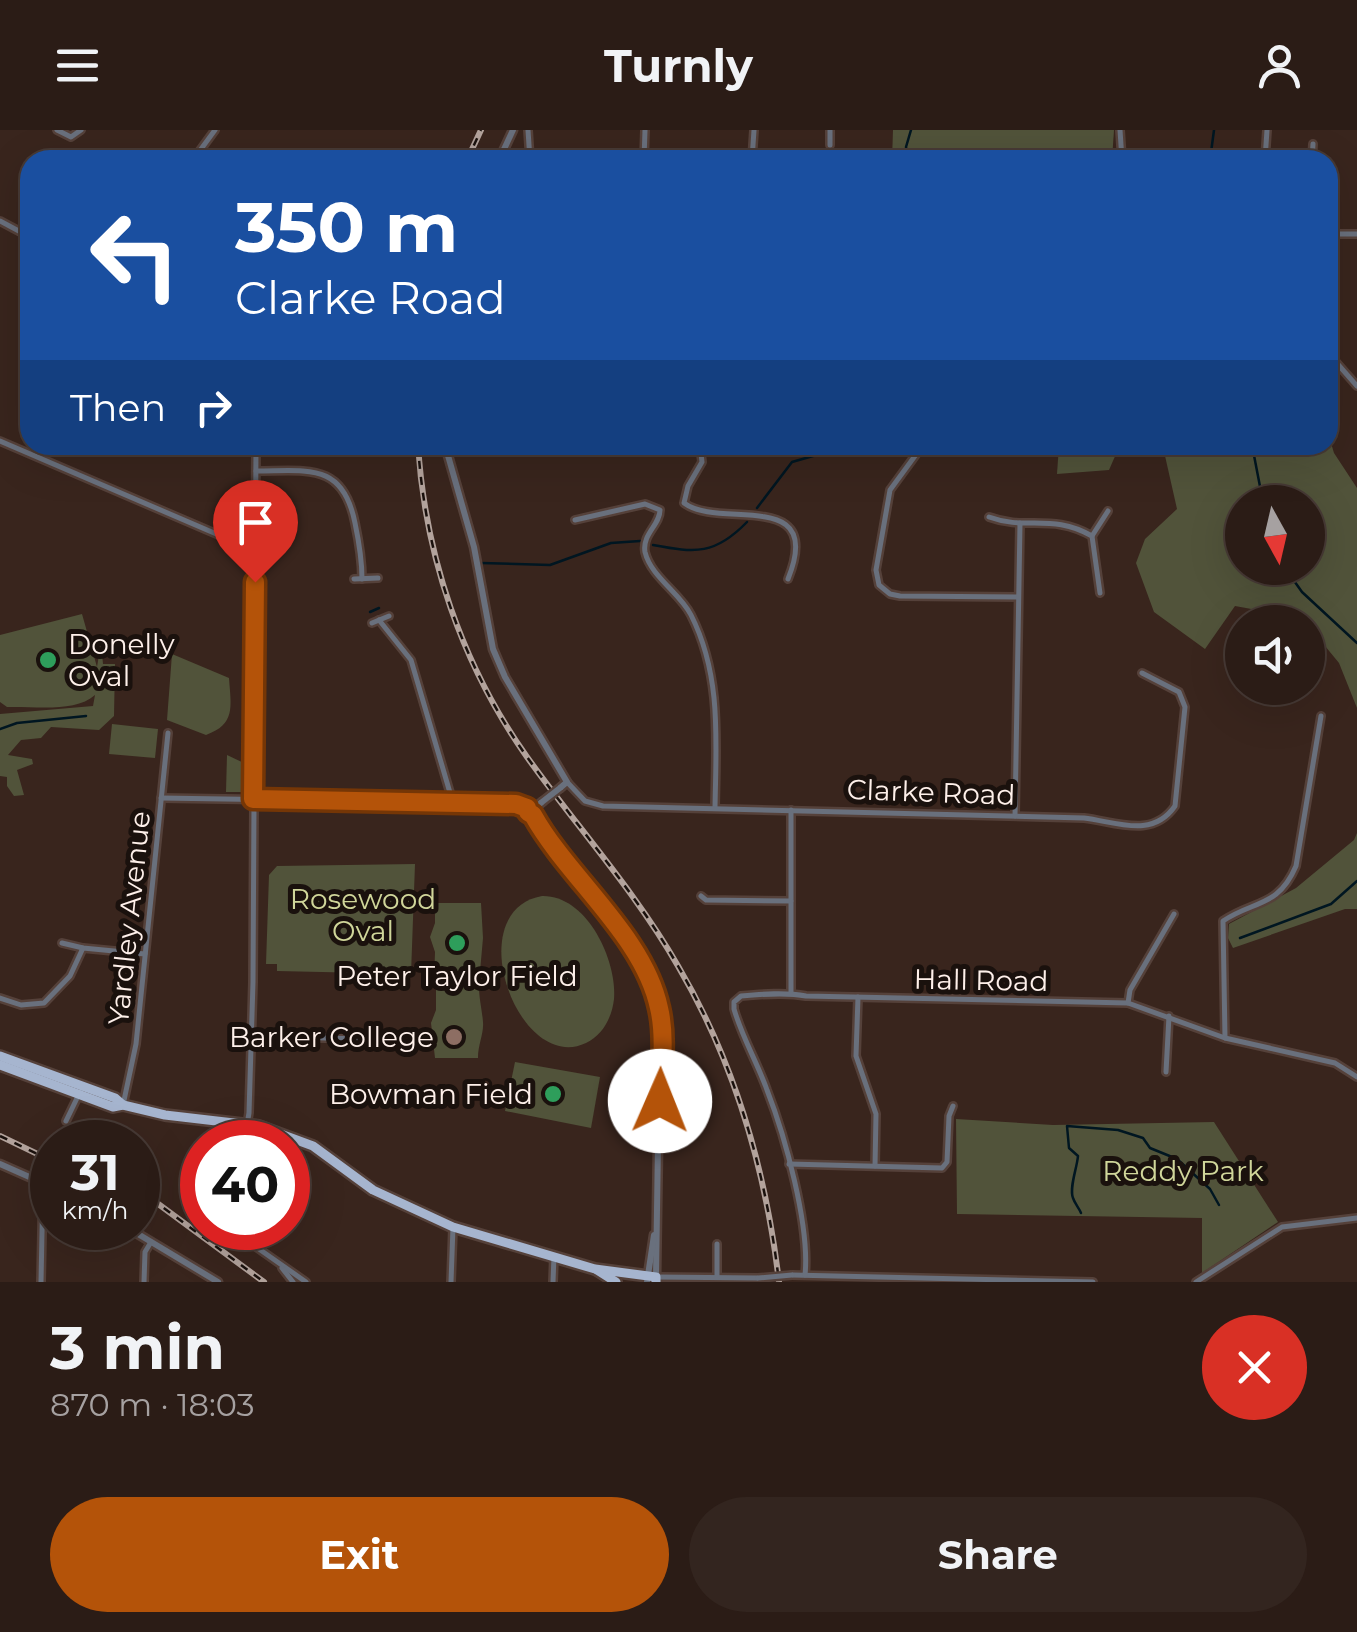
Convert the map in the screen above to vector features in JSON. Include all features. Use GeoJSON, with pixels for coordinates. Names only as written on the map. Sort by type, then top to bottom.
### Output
{"type":"FeatureCollection","features":[{"type":"Feature","properties":{"kind":"main road"},"geometry":{"type":"LineString","coordinates":[[0,1056],[112,1107],[123,1105],[211,1120]]}},
{"type":"Feature","properties":{"kind":"main road"},"geometry":{"type":"LineString","coordinates":[[0,1065],[80,1090]]}},
{"type":"Feature","properties":{"kind":"main road"},"geometry":{"type":"LineString","coordinates":[[310,1145],[337,1160],[373,1190],[453,1227],[595,1269],[652,1279]]}},
{"type":"Feature","properties":{"kind":"main road"},"geometry":{"type":"LineString","coordinates":[[595,1269],[616,1282]]}},
{"type":"Feature","properties":{"kind":"street"},"geometry":{"type":"LineString","coordinates":[[57,130],[71,136],[82,130]]}},
{"type":"Feature","properties":{"kind":"street"},"geometry":{"type":"LineString","coordinates":[[830,130],[830,145]]}},
{"type":"Feature","properties":{"kind":"street"},"geometry":{"type":"LineString","coordinates":[[1313,144],[1313,150]]}},
{"type":"Feature","properties":{"kind":"street"},"geometry":{"type":"LineString","coordinates":[[1338,364],[1357,386]]}},
{"type":"Feature","properties":{"kind":"street"},"geometry":{"type":"LineString","coordinates":[[32,455],[256,552]]}},
{"type":"Feature","properties":{"kind":"street"},"geometry":{"type":"LineString","coordinates":[[247,1120],[252,1036],[256,455]]}},
{"type":"Feature","properties":{"kind":"street"},"geometry":{"type":"LineString","coordinates":[[448,455],[474,547],[493,649],[564,785],[535,808]]}},
{"type":"Feature","properties":{"kind":"street"},"geometry":{"type":"LineString","coordinates":[[701,455],[702,462],[684,502],[697,509],[766,516],[784,524],[796,544],[796,558],[788,578]]}},
{"type":"Feature","properties":{"kind":"street"},"geometry":{"type":"LineString","coordinates":[[915,455],[892,485],[876,570],[879,585],[890,594],[1018,597]]}},
{"type":"Feature","properties":{"kind":"street"},"geometry":{"type":"LineString","coordinates":[[256,471],[322,474],[334,478],[344,488],[351,500],[362,579]]}},
{"type":"Feature","properties":{"kind":"street"},"geometry":{"type":"LineString","coordinates":[[576,520],[645,504],[660,510],[659,521],[650,530],[644,548],[650,564],[691,614],[714,685],[715,808]]}},
{"type":"Feature","properties":{"kind":"street"},"geometry":{"type":"LineString","coordinates":[[1100,593],[1092,536],[1108,511]]}},
{"type":"Feature","properties":{"kind":"street"},"geometry":{"type":"LineString","coordinates":[[989,517],[1058,522],[1092,536]]}},
{"type":"Feature","properties":{"kind":"street"},"geometry":{"type":"LineString","coordinates":[[1016,816],[1020,522]]}},
{"type":"Feature","properties":{"kind":"street"},"geometry":{"type":"LineString","coordinates":[[354,580],[378,578]]}},
{"type":"Feature","properties":{"kind":"street"},"geometry":{"type":"LineString","coordinates":[[389,616],[375,621],[411,660],[453,803]]}},
{"type":"Feature","properties":{"kind":"street","name":"Clarke Road"},"geometry":{"type":"LineString","coordinates":[[564,785],[594,805],[1084,818],[1153,826],[1168,816],[1177,797],[1185,707],[1180,692],[1142,673]]}},
{"type":"Feature","properties":{"kind":"street"},"geometry":{"type":"LineString","coordinates":[[1225,1038],[1223,921],[1261,905],[1288,883],[1296,866],[1321,716]]}},
{"type":"Feature","properties":{"kind":"street","name":"Yardley Avenue"},"geometry":{"type":"LineString","coordinates":[[123,1105],[136,1044],[168,733]]}},
{"type":"Feature","properties":{"kind":"street"},"geometry":{"type":"LineString","coordinates":[[161,798],[516,804],[535,808],[639,959],[660,1012],[652,1279],[805,1275],[1093,1282]]}},
{"type":"Feature","properties":{"kind":"street"},"geometry":{"type":"LineString","coordinates":[[790,810],[792,992]]}},
{"type":"Feature","properties":{"kind":"street"},"geometry":{"type":"LineString","coordinates":[[701,896],[706,900],[791,902]]}},
{"type":"Feature","properties":{"kind":"street"},"geometry":{"type":"LineString","coordinates":[[1128,1003],[1130,990],[1174,914]]}},
{"type":"Feature","properties":{"kind":"street"},"geometry":{"type":"LineString","coordinates":[[62,943],[145,954]]}},
{"type":"Feature","properties":{"kind":"street"},"geometry":{"type":"LineString","coordinates":[[0,998],[20,1006],[44,1004],[70,976],[83,948]]}},
{"type":"Feature","properties":{"kind":"street","name":"Hall Road"},"geometry":{"type":"LineString","coordinates":[[789,1164],[776,1112],[737,1019],[734,1002],[741,996],[792,992],[806,996],[1128,1003],[1225,1038],[1335,1063],[1357,1077]]}},
{"type":"Feature","properties":{"kind":"street"},"geometry":{"type":"LineString","coordinates":[[858,997],[856,1056],[876,1114],[875,1166]]}},
{"type":"Feature","properties":{"kind":"street"},"geometry":{"type":"LineString","coordinates":[[1166,1072],[1169,1016]]}},
{"type":"Feature","properties":{"kind":"street"},"geometry":{"type":"LineString","coordinates":[[252,1036],[398,1040]]}},
{"type":"Feature","properties":{"kind":"street"},"geometry":{"type":"LineString","coordinates":[[66,1120],[80,1090]]}},
{"type":"Feature","properties":{"kind":"street"},"geometry":{"type":"LineString","coordinates":[[805,1275],[801,1224],[789,1164],[942,1168],[948,1162],[952,1106]]}},
{"type":"Feature","properties":{"kind":"street"},"geometry":{"type":"LineString","coordinates":[[0,1164],[30,1177]]}},
{"type":"Feature","properties":{"kind":"street"},"geometry":{"type":"LineString","coordinates":[[1196,1282],[1282,1227],[1357,1218]]}},
{"type":"Feature","properties":{"kind":"street"},"geometry":{"type":"LineString","coordinates":[[451,1282],[453,1227]]}},
{"type":"Feature","properties":{"kind":"street"},"geometry":{"type":"LineString","coordinates":[[716,1277],[717,1244]]}},
{"type":"Feature","properties":{"kind":"street"},"geometry":{"type":"LineString","coordinates":[[160,1246],[218,1282]]}},
{"type":"Feature","properties":{"kind":"street"},"geometry":{"type":"LineString","coordinates":[[41,1282],[42,1250]]}},
{"type":"Feature","properties":{"kind":"street"},"geometry":{"type":"LineString","coordinates":[[144,1282],[146,1250]]}},
{"type":"Feature","properties":{"kind":"street"},"geometry":{"type":"LineString","coordinates":[[260,1250],[306,1282]]}},
{"type":"Feature","properties":{"kind":"street"},"geometry":{"type":"LineString","coordinates":[[553,1282],[554,1256]]}},
{"type":"Feature","properties":{"kind":"street"},"geometry":{"type":"LineString","coordinates":[[280,1266],[294,1282]]}},
{"type":"Feature","properties":{"kind":"green space"},"geometry":{"type":"Polygon","coordinates":[[[893,130],[1114,130],[1113,150],[892,150],[893,130]]]}},
{"type":"Feature","properties":{"kind":"green space"},"geometry":{"type":"Polygon","coordinates":[[[1058,455],[1116,455],[1109,470],[1057,474],[1058,455]]]}},
{"type":"Feature","properties":{"kind":"green space"},"geometry":{"type":"Polygon","coordinates":[[[1165,455],[1335,455],[1357,488],[1357,708],[1339,663],[1325,646],[1325,605],[1225,605],[1225,620],[1205,649],[1154,612],[1136,563],[1145,539],[1177,509],[1165,455]]]}},
{"type":"Feature","properties":{"kind":"green space","name":"Donelly Oval"},"geometry":{"type":"Polygon","coordinates":[[[82,614],[97,667],[101,643],[103,664],[115,664],[114,716],[99,730],[51,727],[41,738],[21,740],[8,755],[32,759],[33,764],[17,770],[24,795],[14,796],[7,786],[7,777],[0,776],[0,714],[93,706],[95,695],[66,706],[7,707],[0,702],[0,635],[82,614]]]}},
{"type":"Feature","properties":{"kind":"green space"},"geometry":{"type":"Polygon","coordinates":[[[172,654],[229,678],[230,713],[216,731],[206,735],[167,720],[172,654]]]}},
{"type":"Feature","properties":{"kind":"green space"},"geometry":{"type":"Polygon","coordinates":[[[112,724],[158,729],[155,758],[109,754],[112,724]]]}},
{"type":"Feature","properties":{"kind":"green space"},"geometry":{"type":"Polygon","coordinates":[[[227,755],[246,764],[246,792],[226,792],[227,755]]]}},
{"type":"Feature","properties":{"kind":"green space"},"geometry":{"type":"Polygon","coordinates":[[[1357,833],[1357,909],[1345,909],[1233,948],[1228,938],[1229,924],[1296,888],[1354,840],[1357,833]]]}},
{"type":"Feature","properties":{"kind":"green space","name":"Rosewood Oval"},"geometry":{"type":"Polygon","coordinates":[[[415,864],[411,974],[277,971],[277,964],[266,964],[269,875],[277,866],[415,864]]]}},
{"type":"Feature","properties":{"kind":"green space"},"geometry":{"type":"Polygon","coordinates":[[[542,896],[573,906],[585,918],[596,932],[610,966],[614,983],[611,1012],[602,1030],[586,1043],[561,1046],[539,1036],[520,1015],[507,987],[502,958],[504,930],[517,908],[542,896]]]}},
{"type":"Feature","properties":{"kind":"green space","name":"Peter Taylor Field"},"geometry":{"type":"Polygon","coordinates":[[[435,903],[481,903],[479,983],[434,982],[435,952],[430,937],[435,903]]]}},
{"type":"Feature","properties":{"kind":"green space"},"geometry":{"type":"Polygon","coordinates":[[[436,986],[479,986],[483,1026],[478,1058],[435,1058],[431,1023],[436,1010],[436,986]]]}},
{"type":"Feature","properties":{"kind":"green space","name":"Bowman Field"},"geometry":{"type":"Polygon","coordinates":[[[515,1062],[600,1077],[591,1128],[505,1111],[515,1062]]]}},
{"type":"Feature","properties":{"kind":"green space","name":"Reddy Park"},"geometry":{"type":"Polygon","coordinates":[[[956,1119],[1053,1125],[1214,1122],[1278,1222],[1202,1273],[1202,1218],[957,1214],[956,1119]]]}},
{"type":"Feature","properties":{"kind":"waterway"},"geometry":{"type":"LineString","coordinates":[[906,150],[911,130]]}},
{"type":"Feature","properties":{"kind":"waterway"},"geometry":{"type":"LineString","coordinates":[[1211,150],[1214,130]]}},
{"type":"Feature","properties":{"kind":"waterway"},"geometry":{"type":"LineString","coordinates":[[757,508],[792,462],[816,455]]}},
{"type":"Feature","properties":{"kind":"waterway"},"geometry":{"type":"LineString","coordinates":[[1254,455],[1260,485]]}},
{"type":"Feature","properties":{"kind":"waterway"},"geometry":{"type":"LineString","coordinates":[[653,545],[704,549],[725,541],[747,522]]}},
{"type":"Feature","properties":{"kind":"waterway"},"geometry":{"type":"LineString","coordinates":[[481,563],[550,565],[611,543],[640,541]]}},
{"type":"Feature","properties":{"kind":"waterway"},"geometry":{"type":"LineString","coordinates":[[1297,585],[1357,643]]}},
{"type":"Feature","properties":{"kind":"waterway"},"geometry":{"type":"LineString","coordinates":[[370,612],[379,608]]}},
{"type":"Feature","properties":{"kind":"waterway"},"geometry":{"type":"LineString","coordinates":[[0,729],[17,723],[86,716]]}},
{"type":"Feature","properties":{"kind":"waterway"},"geometry":{"type":"LineString","coordinates":[[1240,938],[1331,904],[1357,881]]}},
{"type":"Feature","properties":{"kind":"waterway"},"geometry":{"type":"LineString","coordinates":[[1081,1213],[1072,1194],[1078,1156],[1069,1148],[1067,1126],[1118,1130],[1143,1138],[1150,1148],[1177,1159],[1210,1189],[1219,1205]]}},
{"type":"Feature","properties":{"kind":"railway"},"geometry":{"type":"LineString","coordinates":[[472,150],[481,130]]}},
{"type":"Feature","properties":{"kind":"railway"},"geometry":{"type":"LineString","coordinates":[[419,455],[438,568],[484,685],[527,757],[661,938],[716,1041],[756,1159],[779,1282]]}},
{"type":"Feature","properties":{"kind":"railway"},"geometry":{"type":"LineString","coordinates":[[0,1136],[30,1150]]}},
{"type":"Feature","properties":{"kind":"railway"},"geometry":{"type":"LineString","coordinates":[[160,1205],[264,1282]]}},
{"type":"Feature","properties":{"kind":"place","name":"Donelly Oval"},"geometry":{"type":"Point","coordinates":[48,660]}},
{"type":"Feature","properties":{"kind":"place","name":"Peter Taylor Field"},"geometry":{"type":"Point","coordinates":[457,943]}},
{"type":"Feature","properties":{"kind":"place","name":"Barker College"},"geometry":{"type":"Point","coordinates":[454,1037]}},
{"type":"Feature","properties":{"kind":"place","name":"Bowman Field"},"geometry":{"type":"Point","coordinates":[553,1094]}},
{"type":"Feature","properties":{"kind":"route"},"geometry":{"type":"LineString","coordinates":[[255,582],[253,799],[516,804],[527,808],[639,959],[660,1012],[660,1101]]}}]}
